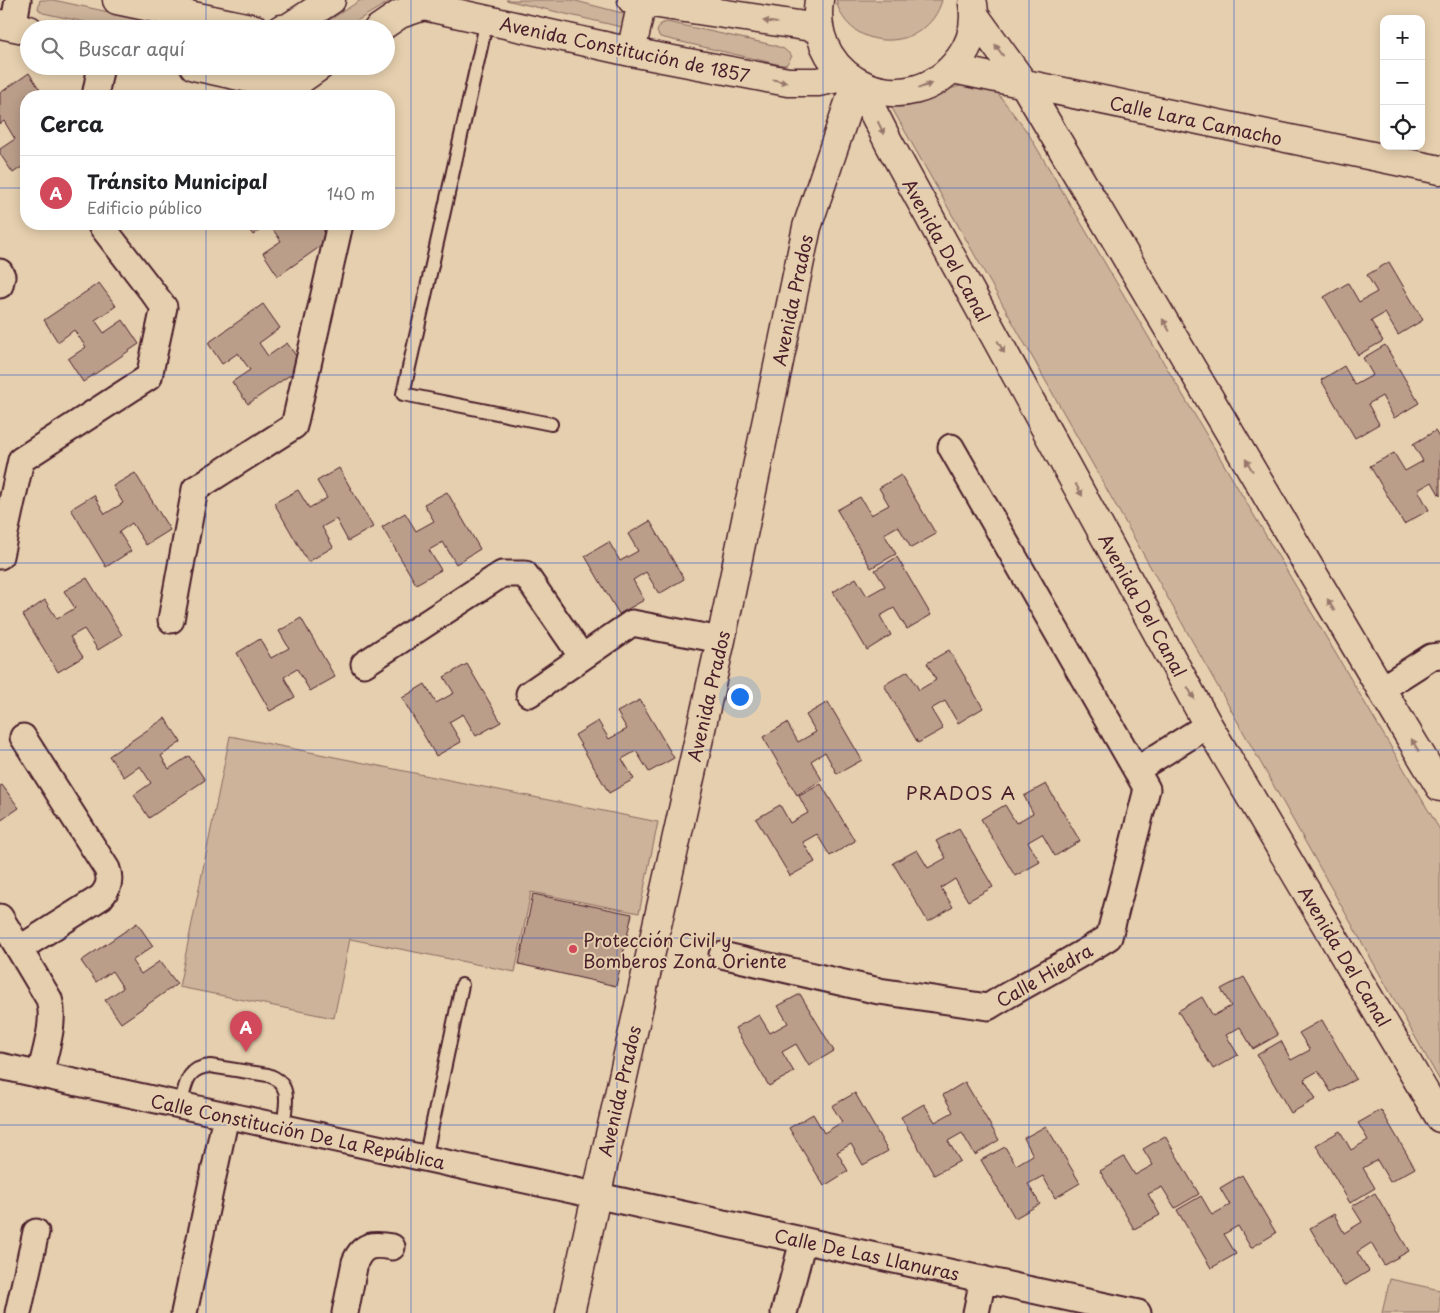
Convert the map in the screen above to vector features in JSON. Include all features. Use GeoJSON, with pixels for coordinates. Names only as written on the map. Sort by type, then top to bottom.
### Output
{"type":"FeatureCollection","features":[{"type":"Feature","properties":{"kind":"main road"},"geometry":{"type":"LineString","coordinates":[[117,0],[212,20]]}},
{"type":"Feature","properties":{"kind":"main road"},"geometry":{"type":"LineString","coordinates":[[300,20],[331,0]]}},
{"type":"Feature","properties":{"kind":"main road"},"geometry":{"type":"LineString","coordinates":[[630,52],[637,1],[815,11]]}},
{"type":"Feature","properties":{"kind":"main road","name":"Avenida Constitución de 1857"},"geometry":{"type":"LineString","coordinates":[[391,20],[400,14],[424,6],[630,52],[788,82],[854,81]]}},
{"type":"Feature","properties":{"kind":"main road","name":"Avenida Del Canal"},"geometry":{"type":"LineString","coordinates":[[854,81],[885,92],[911,91],[936,82],[953,69],[964,53],[972,35],[973,8]]}},
{"type":"Feature","properties":{"kind":"main road","name":"Avenida Del Canal"},"geometry":{"type":"LineString","coordinates":[[973,8],[1024,84],[1380,689],[1440,787]]}},
{"type":"Feature","properties":{"kind":"main road","name":"Avenida Del Canal"},"geometry":{"type":"LineString","coordinates":[[815,11],[824,46],[834,63],[854,81],[1208,725],[1440,1118]]}},
{"type":"Feature","properties":{"kind":"main road","name":"Calle Lara Camacho"},"geometry":{"type":"LineString","coordinates":[[953,69],[1440,170]]}},
{"type":"Feature","properties":{"kind":"main road"},"geometry":{"type":"LineString","coordinates":[[225,75],[272,89],[296,82],[306,75]]}},
{"type":"Feature","properties":{"kind":"main road","name":"Avenida Prados"},"geometry":{"type":"LineString","coordinates":[[570,1313],[721,640],[807,227],[854,81]]}},
{"type":"Feature","properties":{"kind":"street"},"geometry":{"type":"LineString","coordinates":[[14,27],[18,0]]}},
{"type":"Feature","properties":{"kind":"street"},"geometry":{"type":"LineString","coordinates":[[96,90],[99,75]]}},
{"type":"Feature","properties":{"kind":"street"},"geometry":{"type":"LineString","coordinates":[[0,556],[21,460],[149,377],[164,307],[105,230]]}},
{"type":"Feature","properties":{"kind":"street"},"geometry":{"type":"LineString","coordinates":[[171,620],[195,489],[294,426],[339,230]]}},
{"type":"Feature","properties":{"kind":"street"},"geometry":{"type":"LineString","coordinates":[[0,272],[2,276],[0,285]]}},
{"type":"Feature","properties":{"kind":"street","name":"Calle Hiedra"},"geometry":{"type":"LineString","coordinates":[[722,955],[879,991],[988,1007],[1017,988],[1081,955],[1109,937],[1147,789],[951,447]]}},
{"type":"Feature","properties":{"kind":"street"},"geometry":{"type":"LineString","coordinates":[[364,664],[502,574],[525,574],[582,657]]}},
{"type":"Feature","properties":{"kind":"street"},"geometry":{"type":"LineString","coordinates":[[529,694],[632,622],[721,640]]}},
{"type":"Feature","properties":{"kind":"street"},"geometry":{"type":"LineString","coordinates":[[1380,689],[1431,658],[1440,656]]}},
{"type":"Feature","properties":{"kind":"street"},"geometry":{"type":"LineString","coordinates":[[1136,770],[1208,725]]}},
{"type":"Feature","properties":{"kind":"street"},"geometry":{"type":"LineString","coordinates":[[20,949],[101,897],[110,884],[110,876],[107,869],[23,737]]}},
{"type":"Feature","properties":{"kind":"street"},"geometry":{"type":"LineString","coordinates":[[0,917],[49,999],[52,1008],[40,1075]]}},
{"type":"Feature","properties":{"kind":"street","name":"Calle Constitución De La República"},"geometry":{"type":"LineString","coordinates":[[0,1066],[595,1196]]}},
{"type":"Feature","properties":{"kind":"street"},"geometry":{"type":"LineString","coordinates":[[184,1313],[226,1116]]}},
{"type":"Feature","properties":{"kind":"street","name":"Calle De Las Llanuras"},"geometry":{"type":"LineString","coordinates":[[595,1196],[1138,1313]]}},
{"type":"Feature","properties":{"kind":"street"},"geometry":{"type":"LineString","coordinates":[[18,1313],[36,1232]]}},
{"type":"Feature","properties":{"kind":"street"},"geometry":{"type":"LineString","coordinates":[[784,1313],[803,1241]]}},
{"type":"Feature","properties":{"kind":"street"},"geometry":{"type":"LineString","coordinates":[[344,1313],[358,1254],[364,1248],[371,1245],[392,1247]]}},
{"type":"Feature","properties":{"kind":"street"},"geometry":{"type":"LineString","coordinates":[[976,1313],[983,1279]]}},
{"type":"Feature","properties":{"kind":"lane"},"geometry":{"type":"LineString","coordinates":[[487,20],[403,394],[551,424]]}},
{"type":"Feature","properties":{"kind":"lane"},"geometry":{"type":"LineString","coordinates":[[425,1159],[462,985]]}},
{"type":"Feature","properties":{"kind":"lane"},"geometry":{"type":"LineString","coordinates":[[180,1106],[189,1076],[195,1070],[202,1067],[210,1066],[268,1075],[282,1083],[286,1091],[283,1128]]}},
{"type":"Feature","properties":{"kind":"shaded area"},"geometry":{"type":"Polygon","coordinates":[[[40,0],[53,0],[146,20],[75,20],[43,13],[38,9],[40,0]]]}},
{"type":"Feature","properties":{"kind":"shaded area"},"geometry":{"type":"Polygon","coordinates":[[[361,0],[392,0],[358,20],[329,20],[361,0]]]}},
{"type":"Feature","properties":{"kind":"shaded area"},"geometry":{"type":"Polygon","coordinates":[[[506,0],[572,0],[634,16],[630,29],[506,0]]]}},
{"type":"Feature","properties":{"kind":"shaded area"},"geometry":{"type":"Polygon","coordinates":[[[836,0],[942,0],[934,17],[921,30],[905,38],[888,40],[871,38],[856,30],[843,18],[836,0]]]}},
{"type":"Feature","properties":{"kind":"shaded area"},"geometry":{"type":"Polygon","coordinates":[[[667,22],[773,45],[784,49],[792,56],[786,65],[781,65],[660,37],[657,32],[660,24],[667,22]]]}},
{"type":"Feature","properties":{"kind":"shaded area"},"geometry":{"type":"Polygon","coordinates":[[[986,78],[1028,133],[1440,830],[1440,1081],[879,85],[916,94],[953,88],[986,78]]]}},
{"type":"Feature","properties":{"kind":"shaded area"},"geometry":{"type":"Polygon","coordinates":[[[230,736],[658,822],[639,913],[531,892],[515,972],[350,939],[334,1018],[179,987],[230,736]]]}},
{"type":"Feature","properties":{"kind":"shaded area"},"geometry":{"type":"Polygon","coordinates":[[[1390,1279],[1440,1290],[1440,1313],[1382,1313],[1390,1279]]]}},
{"type":"Feature","properties":{"kind":"building"},"geometry":{"type":"Polygon","coordinates":[[[26,75],[30,75],[40,90],[20,90],[20,168],[13,173],[0,154],[0,149],[15,139],[4,121],[0,124],[0,93],[26,75]]]}},
{"type":"Feature","properties":{"kind":"building"},"geometry":{"type":"Polygon","coordinates":[[[249,230],[260,230],[253,235],[249,230]]]}},
{"type":"Feature","properties":{"kind":"building"},"geometry":{"type":"Polygon","coordinates":[[[273,230],[329,230],[334,237],[278,276],[263,253],[281,241],[273,230]]]}},
{"type":"Feature","properties":{"kind":"building"},"geometry":{"type":"Polygon","coordinates":[[[1389,262],[1423,320],[1398,335],[1385,313],[1371,321],[1383,341],[1358,355],[1324,297],[1348,283],[1359,302],[1377,292],[1367,275],[1389,262]]]}},
{"type":"Feature","properties":{"kind":"building"},"geometry":{"type":"Polygon","coordinates":[[[99,283],[116,306],[95,320],[104,333],[123,320],[139,344],[83,382],[68,359],[86,347],[74,330],[58,342],[44,320],[99,283]]]}},
{"type":"Feature","properties":{"kind":"building"},"geometry":{"type":"Polygon","coordinates":[[[263,304],[280,328],[259,343],[268,356],[287,343],[303,366],[248,404],[232,382],[250,370],[238,353],[222,364],[208,343],[263,304]]]}},
{"type":"Feature","properties":{"kind":"building"},"geometry":{"type":"Polygon","coordinates":[[[1385,345],[1419,403],[1394,418],[1382,396],[1368,404],[1379,424],[1355,438],[1321,380],[1344,366],[1355,385],[1373,375],[1363,358],[1385,345]]]}},
{"type":"Feature","properties":{"kind":"building"},"geometry":{"type":"Polygon","coordinates":[[[1435,431],[1440,439],[1440,496],[1432,482],[1418,490],[1429,510],[1404,524],[1370,466],[1394,453],[1405,471],[1423,461],[1413,444],[1435,431]]]}},
{"type":"Feature","properties":{"kind":"building"},"geometry":{"type":"Polygon","coordinates":[[[339,468],[373,527],[348,541],[336,519],[322,527],[333,547],[308,562],[274,503],[298,490],[309,508],[327,498],[317,481],[339,468]]]}},
{"type":"Feature","properties":{"kind":"building"},"geometry":{"type":"Polygon","coordinates":[[[135,473],[170,530],[146,545],[132,523],[119,532],[131,551],[106,567],[71,509],[94,495],[105,514],[123,503],[113,486],[135,473]]]}},
{"type":"Feature","properties":{"kind":"building"},"geometry":{"type":"Polygon","coordinates":[[[901,475],[936,534],[911,548],[898,526],[884,534],[896,554],[871,568],[837,510],[860,497],[871,515],[889,505],[879,488],[901,475]]]}},
{"type":"Feature","properties":{"kind":"building"},"geometry":{"type":"Polygon","coordinates":[[[447,492],[480,549],[456,564],[443,542],[429,550],[441,570],[416,584],[382,527],[405,513],[416,531],[434,521],[424,504],[447,492]]]}},
{"type":"Feature","properties":{"kind":"building"},"geometry":{"type":"Polygon","coordinates":[[[650,521],[684,579],[659,594],[646,572],[633,580],[644,600],[619,614],[585,556],[609,542],[620,561],[638,551],[628,534],[650,521]]]}},
{"type":"Feature","properties":{"kind":"building"},"geometry":{"type":"Polygon","coordinates":[[[897,557],[931,615],[907,629],[894,608],[880,616],[891,635],[867,650],[833,592],[856,578],[867,596],[885,586],[875,570],[897,557]]]}},
{"type":"Feature","properties":{"kind":"building"},"geometry":{"type":"Polygon","coordinates":[[[87,578],[122,635],[98,650],[84,629],[70,637],[83,657],[58,672],[23,615],[45,600],[57,619],[75,608],[64,591],[87,578]]]}},
{"type":"Feature","properties":{"kind":"building"},"geometry":{"type":"Polygon","coordinates":[[[301,618],[335,677],[310,691],[297,669],[284,677],[295,697],[270,711],[237,653],[260,639],[271,658],[289,648],[279,631],[301,618]]]}},
{"type":"Feature","properties":{"kind":"building"},"geometry":{"type":"Polygon","coordinates":[[[949,650],[983,708],[958,723],[945,701],[931,709],[943,729],[918,743],[884,685],[908,671],[919,690],[936,680],[927,663],[949,650]]]}},
{"type":"Feature","properties":{"kind":"building"},"geometry":{"type":"Polygon","coordinates":[[[467,664],[501,722],[476,736],[463,714],[449,722],[461,742],[436,756],[402,698],[425,684],[436,703],[454,693],[444,677],[467,664]]]}},
{"type":"Feature","properties":{"kind":"building"},"geometry":{"type":"Polygon","coordinates":[[[640,700],[674,758],[649,772],[636,751],[622,759],[634,779],[609,793],[575,735],[598,721],[609,739],[627,729],[617,712],[640,700]]]}},
{"type":"Feature","properties":{"kind":"building"},"geometry":{"type":"Polygon","coordinates":[[[828,702],[862,760],[837,774],[825,752],[811,761],[822,780],[797,795],[763,737],[787,723],[798,742],[816,732],[806,715],[828,702]]]}},
{"type":"Feature","properties":{"kind":"building"},"geometry":{"type":"Polygon","coordinates":[[[165,718],[181,742],[161,756],[169,769],[189,756],[205,780],[149,818],[134,795],[151,783],[140,766],[124,777],[109,756],[165,718]]]}},
{"type":"Feature","properties":{"kind":"building"},"geometry":{"type":"Polygon","coordinates":[[[821,784],[855,841],[830,856],[817,834],[803,842],[815,862],[790,876],[756,819],[780,805],[790,823],[808,813],[799,796],[821,784]]]}},
{"type":"Feature","properties":{"kind":"building"},"geometry":{"type":"Polygon","coordinates":[[[1046,784],[1080,841],[1055,856],[1042,834],[1028,842],[1040,862],[1015,876],[981,819],[1005,805],[1016,823],[1033,813],[1024,796],[1046,784]]]}},
{"type":"Feature","properties":{"kind":"building"},"geometry":{"type":"Polygon","coordinates":[[[2,785],[19,808],[0,821],[0,786],[2,785]]]}},
{"type":"Feature","properties":{"kind":"building"},"geometry":{"type":"Polygon","coordinates":[[[959,829],[993,887],[968,901],[955,879],[941,888],[953,907],[928,922],[893,863],[917,850],[928,868],[946,858],[936,841],[959,829]]]}},
{"type":"Feature","properties":{"kind":"building","name":"Protección Civil y Bomberos Zona Oriente"},"geometry":{"type":"Polygon","coordinates":[[[533,894],[632,914],[616,986],[519,964],[533,894]]]}},
{"type":"Feature","properties":{"kind":"building"},"geometry":{"type":"Polygon","coordinates":[[[137,923],[153,946],[132,961],[141,974],[160,961],[177,984],[121,1023],[105,1000],[123,988],[112,971],[96,982],[81,961],[137,923]]]}},
{"type":"Feature","properties":{"kind":"building"},"geometry":{"type":"Polygon","coordinates":[[[1244,977],[1278,1035],[1253,1049],[1240,1027],[1226,1035],[1238,1055],[1213,1069],[1178,1011],[1202,997],[1213,1016],[1231,1006],[1221,989],[1244,977]]]}},
{"type":"Feature","properties":{"kind":"building"},"geometry":{"type":"Polygon","coordinates":[[[800,994],[834,1051],[809,1066],[796,1044],[782,1052],[794,1072],[769,1086],[735,1028],[759,1015],[770,1033],[788,1023],[778,1006],[800,994]]]}},
{"type":"Feature","properties":{"kind":"building"},"geometry":{"type":"Polygon","coordinates":[[[1322,1020],[1356,1079],[1331,1092],[1318,1071],[1304,1079],[1316,1099],[1291,1113],[1257,1055],[1281,1041],[1291,1060],[1310,1050],[1299,1033],[1322,1020]]]}},
{"type":"Feature","properties":{"kind":"building"},"geometry":{"type":"Polygon","coordinates":[[[965,1082],[999,1140],[975,1155],[962,1133],[948,1141],[960,1161],[934,1175],[901,1117],[924,1104],[935,1122],[953,1112],[943,1095],[965,1082]]]}},
{"type":"Feature","properties":{"kind":"building"},"geometry":{"type":"Polygon","coordinates":[[[855,1093],[888,1151],[863,1165],[851,1144],[837,1152],[848,1171],[824,1186],[789,1128],[813,1114],[824,1133],[842,1122],[832,1106],[855,1093]]]}},
{"type":"Feature","properties":{"kind":"building"},"geometry":{"type":"Polygon","coordinates":[[[1381,1110],[1415,1168],[1390,1182],[1377,1160],[1363,1168],[1375,1188],[1350,1203],[1316,1145],[1340,1131],[1351,1150],[1368,1140],[1358,1123],[1381,1110]]]}},
{"type":"Feature","properties":{"kind":"building"},"geometry":{"type":"Polygon","coordinates":[[[1046,1126],[1080,1183],[1055,1198],[1043,1176],[1028,1184],[1040,1204],[1015,1218],[981,1160],[1005,1147],[1016,1165],[1033,1155],[1024,1138],[1046,1126]]]}},
{"type":"Feature","properties":{"kind":"building"},"geometry":{"type":"Polygon","coordinates":[[[1165,1136],[1199,1194],[1175,1208],[1162,1187],[1148,1194],[1160,1215],[1134,1229],[1100,1171],[1124,1157],[1135,1175],[1153,1165],[1143,1149],[1165,1136]]]}},
{"type":"Feature","properties":{"kind":"building"},"geometry":{"type":"Polygon","coordinates":[[[1242,1175],[1276,1233],[1251,1248],[1238,1226],[1224,1234],[1236,1254],[1211,1268],[1177,1210],[1201,1196],[1212,1215],[1230,1205],[1220,1188],[1242,1175]]]}},
{"type":"Feature","properties":{"kind":"building"},"geometry":{"type":"Polygon","coordinates":[[[1375,1193],[1409,1251],[1384,1265],[1371,1243],[1357,1252],[1369,1271],[1344,1286],[1310,1228],[1334,1214],[1344,1233],[1362,1222],[1352,1206],[1375,1193]]]}},
{"type":"Feature","properties":{"kind":"place","name":"Protección Civil y Bomberos Zona Oriente"},"geometry":{"type":"Point","coordinates":[573,949]}},
{"type":"Feature","properties":{"kind":"place","name":"Tránsito Municipal"},"geometry":{"type":"Point","coordinates":[246,1052]}},
{"type":"Feature","properties":{"kind":"district","name":"PRADOS A"},"geometry":{"type":"Point","coordinates":[961,792]}}]}
